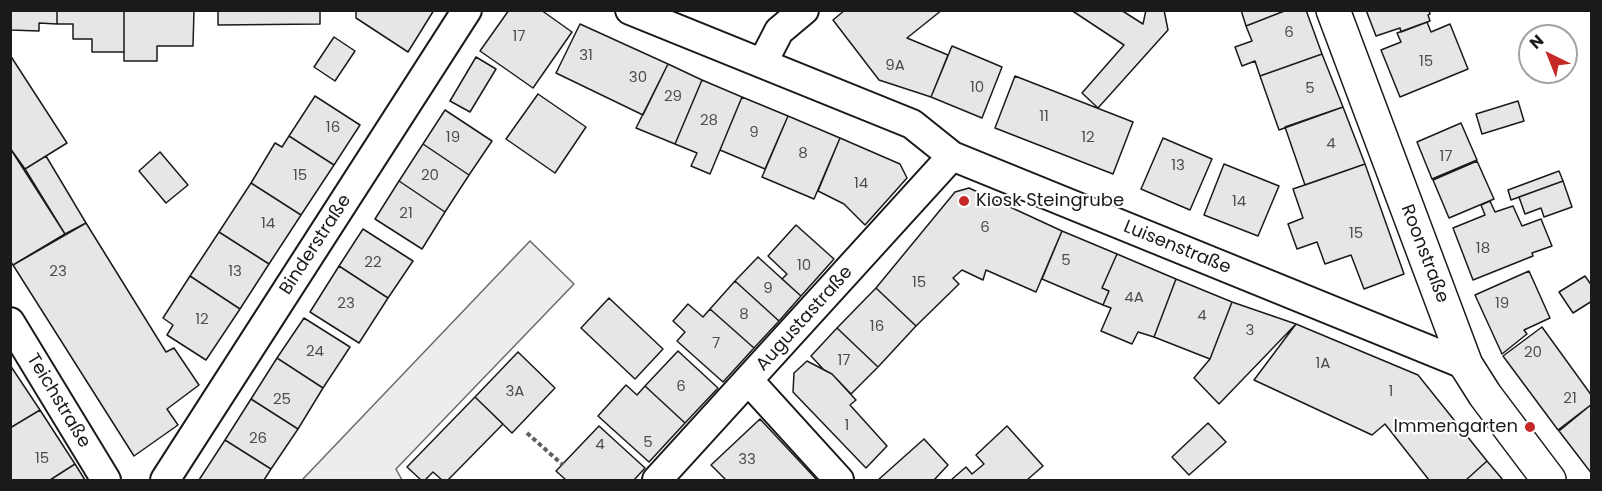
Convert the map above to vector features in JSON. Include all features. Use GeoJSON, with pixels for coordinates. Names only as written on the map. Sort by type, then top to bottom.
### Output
{"type":"FeatureCollection","features":[{"type":"Feature","properties":{"kind":"street","name":"Binderstraße"},"geometry":{"type":"LineString","coordinates":[[165,480],[467,10]]}},
{"type":"Feature","properties":{"kind":"street","name":"Luisenstraße"},"geometry":{"type":"LineString","coordinates":[[630,10],[912,124],[952,156],[1466,365]]}},
{"type":"Feature","properties":{"kind":"street"},"geometry":{"type":"LineString","coordinates":[[763,62],[779,32],[804,10]]}},
{"type":"Feature","properties":{"kind":"street","name":"Roonstraße"},"geometry":{"type":"LineString","coordinates":[[1333,10],[1466,365],[1480,388],[1549,480]]}},
{"type":"Feature","properties":{"kind":"street","name":"Augustastraße"},"geometry":{"type":"LineString","coordinates":[[657,480],[952,156]]}},
{"type":"Feature","properties":{"kind":"street","name":"Teichstraße"},"geometry":{"type":"LineString","coordinates":[[10,322],[106,480]]}},
{"type":"Feature","properties":{"kind":"street"},"geometry":{"type":"LineString","coordinates":[[748,381],[839,480]]}},
{"type":"Feature","properties":{"kind":"path"},"geometry":{"type":"LineString","coordinates":[[527,433],[563,465]]}},
{"type":"Feature","properties":{"kind":"shaded area"},"geometry":{"type":"Polygon","coordinates":[[[530,241],[574,284],[396,469],[402,480],[302,480],[530,241]]]}},
{"type":"Feature","properties":{"kind":"building"},"geometry":{"type":"Polygon","coordinates":[[[10,10],[57,10],[57,24],[39,23],[39,31],[10,30],[10,10]]]}},
{"type":"Feature","properties":{"kind":"building"},"geometry":{"type":"Polygon","coordinates":[[[57,10],[124,10],[124,52],[92,52],[92,39],[73,39],[73,24],[57,24],[57,10]]]}},
{"type":"Feature","properties":{"kind":"building"},"geometry":{"type":"Polygon","coordinates":[[[124,10],[194,10],[193,46],[157,46],[157,61],[124,61],[124,10]]]}},
{"type":"Feature","properties":{"kind":"building"},"geometry":{"type":"Polygon","coordinates":[[[218,10],[320,10],[320,24],[218,25],[218,10]]]}},
{"type":"Feature","properties":{"kind":"building"},"geometry":{"type":"Polygon","coordinates":[[[356,10],[434,10],[408,52],[356,18],[356,10]]]}},
{"type":"Feature","properties":{"kind":"building"},"geometry":{"type":"Polygon","coordinates":[[[509,10],[541,10],[572,32],[533,88],[480,51],[509,10]]]}},
{"type":"Feature","properties":{"kind":"building"},"geometry":{"type":"Polygon","coordinates":[[[845,10],[942,10],[907,38],[948,55],[931,97],[879,80],[833,20],[845,10]]]}},
{"type":"Feature","properties":{"kind":"building"},"geometry":{"type":"Polygon","coordinates":[[[1071,10],[1121,10],[1143,24],[1146,10],[1164,10],[1168,30],[1098,108],[1082,93],[1124,45],[1071,10]]]}},
{"type":"Feature","properties":{"kind":"building"},"geometry":{"type":"Polygon","coordinates":[[[1241,10],[1287,10],[1246,26],[1241,10]]]}},
{"type":"Feature","properties":{"kind":"building"},"geometry":{"type":"Polygon","coordinates":[[[1287,10],[1306,10],[1322,54],[1260,76],[1255,61],[1242,66],[1235,47],[1252,41],[1246,26],[1287,10]]]}},
{"type":"Feature","properties":{"kind":"building"},"geometry":{"type":"Polygon","coordinates":[[[1366,10],[1429,10],[1430,21],[1401,32],[1400,28],[1376,36],[1366,10]]]}},
{"type":"Feature","properties":{"kind":"building"},"geometry":{"type":"Polygon","coordinates":[[[1427,22],[1431,32],[1450,24],[1468,69],[1400,97],[1381,50],[1401,42],[1397,33],[1427,22]]]}},
{"type":"Feature","properties":{"kind":"building"},"geometry":{"type":"Polygon","coordinates":[[[580,24],[668,64],[643,115],[556,73],[580,24]]]}},
{"type":"Feature","properties":{"kind":"building"},"geometry":{"type":"Polygon","coordinates":[[[334,37],[355,51],[335,81],[314,67],[334,37]]]}},
{"type":"Feature","properties":{"kind":"building"},"geometry":{"type":"Polygon","coordinates":[[[952,46],[1002,67],[982,118],[931,97],[952,46]]]}},
{"type":"Feature","properties":{"kind":"building"},"geometry":{"type":"Polygon","coordinates":[[[1322,54],[1343,107],[1279,130],[1260,76],[1322,54]]]}},
{"type":"Feature","properties":{"kind":"building"},"geometry":{"type":"Polygon","coordinates":[[[10,55],[67,143],[25,169],[10,148],[10,55]]]}},
{"type":"Feature","properties":{"kind":"building"},"geometry":{"type":"Polygon","coordinates":[[[476,57],[496,69],[470,112],[450,101],[476,57]]]}},
{"type":"Feature","properties":{"kind":"building"},"geometry":{"type":"Polygon","coordinates":[[[668,64],[702,80],[675,144],[636,128],[668,64]]]}},
{"type":"Feature","properties":{"kind":"building"},"geometry":{"type":"Polygon","coordinates":[[[1015,76],[1133,122],[1113,174],[995,128],[1015,76]]]}},
{"type":"Feature","properties":{"kind":"building"},"geometry":{"type":"Polygon","coordinates":[[[702,80],[742,97],[710,174],[691,166],[697,153],[675,144],[702,80]]]}},
{"type":"Feature","properties":{"kind":"building"},"geometry":{"type":"Polygon","coordinates":[[[538,94],[586,127],[555,173],[506,139],[538,94]]]}},
{"type":"Feature","properties":{"kind":"building"},"geometry":{"type":"Polygon","coordinates":[[[315,96],[360,125],[334,165],[289,136],[315,96]]]}},
{"type":"Feature","properties":{"kind":"building"},"geometry":{"type":"Polygon","coordinates":[[[742,97],[788,116],[765,169],[720,150],[742,97]]]}},
{"type":"Feature","properties":{"kind":"building"},"geometry":{"type":"Polygon","coordinates":[[[1518,101],[1524,121],[1482,134],[1476,114],[1518,101]]]}},
{"type":"Feature","properties":{"kind":"building"},"geometry":{"type":"Polygon","coordinates":[[[1343,107],[1365,164],[1305,185],[1285,127],[1343,107]]]}},
{"type":"Feature","properties":{"kind":"building"},"geometry":{"type":"Polygon","coordinates":[[[445,110],[492,141],[469,175],[423,144],[445,110]]]}},
{"type":"Feature","properties":{"kind":"building"},"geometry":{"type":"Polygon","coordinates":[[[788,116],[840,138],[814,199],[762,177],[788,116]]]}},
{"type":"Feature","properties":{"kind":"building"},"geometry":{"type":"Polygon","coordinates":[[[1461,123],[1477,160],[1432,179],[1417,142],[1461,123]]]}},
{"type":"Feature","properties":{"kind":"building"},"geometry":{"type":"Polygon","coordinates":[[[289,136],[334,165],[301,215],[251,183],[275,143],[282,147],[289,136]]]}},
{"type":"Feature","properties":{"kind":"building"},"geometry":{"type":"Polygon","coordinates":[[[840,138],[900,164],[907,178],[865,225],[844,204],[818,191],[840,138]]]}},
{"type":"Feature","properties":{"kind":"building"},"geometry":{"type":"Polygon","coordinates":[[[1163,138],[1212,159],[1190,210],[1141,189],[1163,138]]]}},
{"type":"Feature","properties":{"kind":"building"},"geometry":{"type":"Polygon","coordinates":[[[423,144],[469,175],[445,212],[399,181],[423,144]]]}},
{"type":"Feature","properties":{"kind":"building"},"geometry":{"type":"Polygon","coordinates":[[[10,148],[65,234],[13,265],[10,261],[10,148]]]}},
{"type":"Feature","properties":{"kind":"building"},"geometry":{"type":"Polygon","coordinates":[[[160,152],[188,185],[166,203],[139,171],[160,152]]]}},
{"type":"Feature","properties":{"kind":"building"},"geometry":{"type":"Polygon","coordinates":[[[46,156],[86,223],[65,234],[25,169],[46,156]]]}},
{"type":"Feature","properties":{"kind":"building"},"geometry":{"type":"Polygon","coordinates":[[[1477,161],[1494,199],[1449,218],[1433,180],[1477,161]]]}},
{"type":"Feature","properties":{"kind":"building"},"geometry":{"type":"Polygon","coordinates":[[[1224,164],[1279,186],[1258,236],[1204,215],[1224,164]]]}},
{"type":"Feature","properties":{"kind":"building"},"geometry":{"type":"Polygon","coordinates":[[[1365,164],[1404,274],[1364,289],[1351,255],[1325,264],[1317,242],[1297,249],[1288,224],[1303,218],[1293,189],[1365,164]]]}},
{"type":"Feature","properties":{"kind":"building"},"geometry":{"type":"Polygon","coordinates":[[[1559,171],[1563,181],[1511,200],[1508,190],[1559,171]]]}},
{"type":"Feature","properties":{"kind":"building"},"geometry":{"type":"Polygon","coordinates":[[[399,181],[445,212],[422,249],[375,219],[399,181]]]}},
{"type":"Feature","properties":{"kind":"building"},"geometry":{"type":"Polygon","coordinates":[[[1563,181],[1572,207],[1544,217],[1541,208],[1525,214],[1519,197],[1563,181]]]}},
{"type":"Feature","properties":{"kind":"building"},"geometry":{"type":"Polygon","coordinates":[[[251,183],[301,215],[269,264],[219,232],[251,183]]]}},
{"type":"Feature","properties":{"kind":"building"},"geometry":{"type":"Polygon","coordinates":[[[969,188],[1062,231],[1036,292],[986,270],[983,280],[962,270],[953,278],[959,284],[916,326],[876,288],[955,192],[969,188]]]}},
{"type":"Feature","properties":{"kind":"building"},"geometry":{"type":"Polygon","coordinates":[[[1490,201],[1495,212],[1513,206],[1522,226],[1541,219],[1552,246],[1473,280],[1453,228],[1485,215],[1481,205],[1490,201]]]}},
{"type":"Feature","properties":{"kind":"building"},"geometry":{"type":"Polygon","coordinates":[[[86,223],[166,352],[174,348],[199,385],[167,409],[178,425],[134,456],[13,265],[86,223]]]}},
{"type":"Feature","properties":{"kind":"building"},"geometry":{"type":"Polygon","coordinates":[[[796,225],[834,259],[801,296],[782,279],[787,274],[768,256],[796,225]]]}},
{"type":"Feature","properties":{"kind":"building"},"geometry":{"type":"Polygon","coordinates":[[[363,229],[413,261],[388,298],[339,266],[363,229]]]}},
{"type":"Feature","properties":{"kind":"building"},"geometry":{"type":"Polygon","coordinates":[[[1062,231],[1117,254],[1102,288],[1109,291],[1103,305],[1042,279],[1062,231]]]}},
{"type":"Feature","properties":{"kind":"building"},"geometry":{"type":"Polygon","coordinates":[[[219,232],[269,264],[240,309],[190,276],[219,232]]]}},
{"type":"Feature","properties":{"kind":"building"},"geometry":{"type":"Polygon","coordinates":[[[1117,254],[1176,279],[1154,337],[1138,332],[1132,344],[1101,331],[1111,308],[1103,305],[1109,291],[1102,288],[1117,254]]]}},
{"type":"Feature","properties":{"kind":"building"},"geometry":{"type":"Polygon","coordinates":[[[758,257],[801,296],[779,321],[735,281],[758,257]]]}},
{"type":"Feature","properties":{"kind":"building"},"geometry":{"type":"Polygon","coordinates":[[[339,266],[388,298],[359,343],[310,312],[339,266]]]}},
{"type":"Feature","properties":{"kind":"building"},"geometry":{"type":"Polygon","coordinates":[[[1529,271],[1550,318],[1524,330],[1527,334],[1502,354],[1475,295],[1529,271]]]}},
{"type":"Feature","properties":{"kind":"building"},"geometry":{"type":"Polygon","coordinates":[[[190,276],[240,309],[206,360],[167,335],[173,325],[163,318],[190,276]]]}},
{"type":"Feature","properties":{"kind":"building"},"geometry":{"type":"Polygon","coordinates":[[[1585,276],[1592,286],[1592,301],[1573,313],[1559,292],[1585,276]]]}},
{"type":"Feature","properties":{"kind":"building"},"geometry":{"type":"Polygon","coordinates":[[[1176,279],[1232,302],[1210,359],[1154,337],[1176,279]]]}},
{"type":"Feature","properties":{"kind":"building"},"geometry":{"type":"Polygon","coordinates":[[[735,281],[779,321],[754,348],[710,309],[735,281]]]}},
{"type":"Feature","properties":{"kind":"building"},"geometry":{"type":"Polygon","coordinates":[[[876,288],[916,326],[878,367],[837,328],[876,288]]]}},
{"type":"Feature","properties":{"kind":"building"},"geometry":{"type":"Polygon","coordinates":[[[609,298],[663,349],[635,379],[581,328],[609,298]]]}},
{"type":"Feature","properties":{"kind":"building"},"geometry":{"type":"Polygon","coordinates":[[[1232,302],[1296,324],[1219,404],[1194,378],[1210,359],[1232,302]]]}},
{"type":"Feature","properties":{"kind":"building"},"geometry":{"type":"Polygon","coordinates":[[[688,304],[703,317],[710,309],[754,348],[723,382],[677,341],[685,332],[673,321],[688,304]]]}},
{"type":"Feature","properties":{"kind":"building"},"geometry":{"type":"Polygon","coordinates":[[[304,318],[350,347],[323,388],[277,358],[304,318]]]}},
{"type":"Feature","properties":{"kind":"building"},"geometry":{"type":"Polygon","coordinates":[[[1296,324],[1418,375],[1487,461],[1466,480],[1429,480],[1385,424],[1372,435],[1254,380],[1296,324]]]}},
{"type":"Feature","properties":{"kind":"building"},"geometry":{"type":"Polygon","coordinates":[[[1542,327],[1592,396],[1592,404],[1558,430],[1503,356],[1542,327]]]}},
{"type":"Feature","properties":{"kind":"building"},"geometry":{"type":"Polygon","coordinates":[[[837,328],[878,367],[851,394],[811,356],[837,328]]]}},
{"type":"Feature","properties":{"kind":"building"},"geometry":{"type":"Polygon","coordinates":[[[678,351],[718,388],[685,423],[645,386],[678,351]]]}},
{"type":"Feature","properties":{"kind":"building"},"geometry":{"type":"Polygon","coordinates":[[[518,352],[555,388],[512,433],[475,397],[518,352]]]}},
{"type":"Feature","properties":{"kind":"building"},"geometry":{"type":"Polygon","coordinates":[[[277,358],[323,388],[298,429],[251,399],[277,358]]]}},
{"type":"Feature","properties":{"kind":"building"},"geometry":{"type":"Polygon","coordinates":[[[807,361],[832,374],[856,400],[850,405],[887,446],[866,468],[793,392],[794,373],[807,361]]]}},
{"type":"Feature","properties":{"kind":"building"},"geometry":{"type":"Polygon","coordinates":[[[10,365],[40,410],[10,428],[10,365]]]}},
{"type":"Feature","properties":{"kind":"building"},"geometry":{"type":"Polygon","coordinates":[[[626,385],[637,395],[645,386],[685,423],[649,462],[598,416],[626,385]]]}},
{"type":"Feature","properties":{"kind":"building"},"geometry":{"type":"Polygon","coordinates":[[[475,397],[503,424],[448,480],[442,480],[433,472],[425,480],[421,480],[407,467],[475,397]]]}},
{"type":"Feature","properties":{"kind":"building"},"geometry":{"type":"Polygon","coordinates":[[[251,399],[298,429],[271,469],[225,440],[251,399]]]}},
{"type":"Feature","properties":{"kind":"building"},"geometry":{"type":"Polygon","coordinates":[[[1592,404],[1592,474],[1559,431],[1592,404]]]}},
{"type":"Feature","properties":{"kind":"building"},"geometry":{"type":"Polygon","coordinates":[[[40,410],[75,464],[50,480],[10,480],[10,428],[40,410]]]}},
{"type":"Feature","properties":{"kind":"building"},"geometry":{"type":"Polygon","coordinates":[[[760,419],[817,480],[726,480],[711,465],[760,419]]]}},
{"type":"Feature","properties":{"kind":"building"},"geometry":{"type":"Polygon","coordinates":[[[1208,423],[1226,442],[1189,475],[1172,457],[1208,423]]]}},
{"type":"Feature","properties":{"kind":"building"},"geometry":{"type":"Polygon","coordinates":[[[599,426],[645,468],[634,480],[566,480],[556,471],[599,426]]]}},
{"type":"Feature","properties":{"kind":"building"},"geometry":{"type":"Polygon","coordinates":[[[1007,426],[1043,466],[1027,480],[951,480],[966,467],[972,474],[984,464],[976,455],[1007,426]]]}},
{"type":"Feature","properties":{"kind":"building"},"geometry":{"type":"Polygon","coordinates":[[[924,439],[948,465],[934,480],[878,480],[924,439]]]}},
{"type":"Feature","properties":{"kind":"building"},"geometry":{"type":"Polygon","coordinates":[[[225,440],[271,469],[264,480],[199,480],[225,440]]]}},
{"type":"Feature","properties":{"kind":"building"},"geometry":{"type":"Polygon","coordinates":[[[1487,461],[1503,480],[1466,480],[1487,461]]]}},
{"type":"Feature","properties":{"kind":"building"},"geometry":{"type":"Polygon","coordinates":[[[75,464],[85,480],[50,480],[75,464]]]}},
{"type":"Feature","properties":{"kind":"place","name":"Kiosk Steingrube"},"geometry":{"type":"Point","coordinates":[964,201]}},
{"type":"Feature","properties":{"kind":"place","name":"Immengarten"},"geometry":{"type":"Point","coordinates":[1530,427]}}]}
